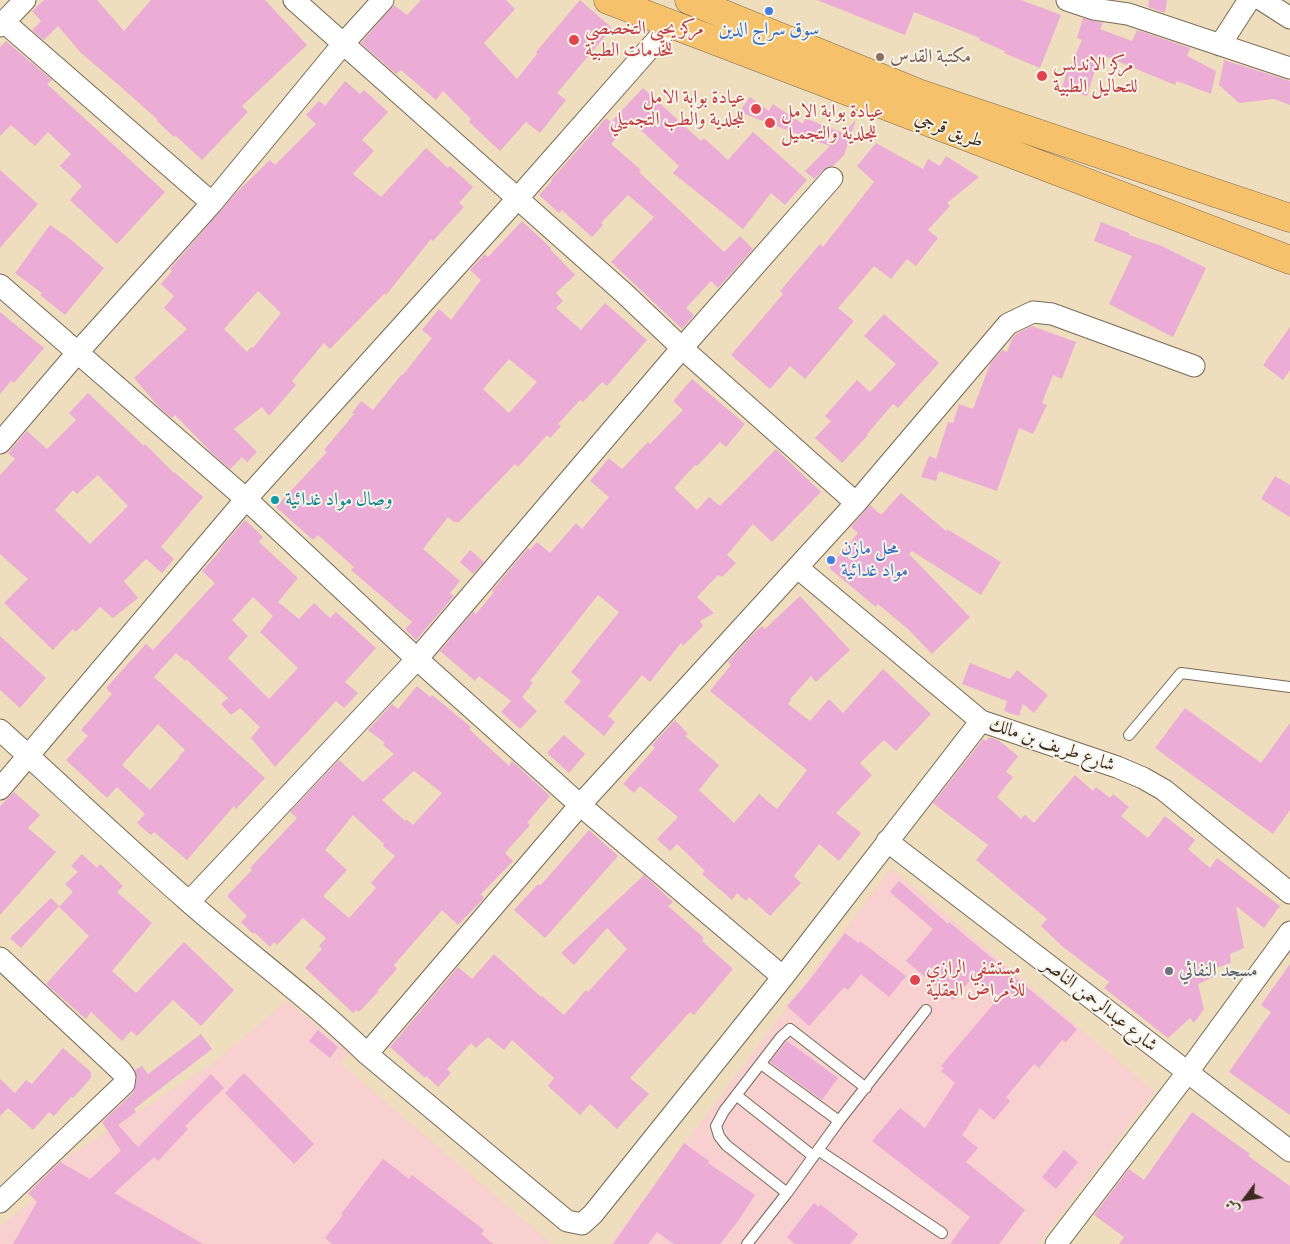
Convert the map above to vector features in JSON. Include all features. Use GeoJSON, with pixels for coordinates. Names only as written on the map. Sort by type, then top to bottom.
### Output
{"type":"FeatureCollection","features":[{"type":"Feature","properties":{"kind":"highway","name":"طريق قرجي"},"geometry":{"type":"LineString","coordinates":[[608,0],[1289,260]]}},
{"type":"Feature","properties":{"kind":"highway","name":"طريق قرجي"},"geometry":{"type":"LineString","coordinates":[[689,0],[918,93],[1286,216]]}},
{"type":"Feature","properties":{"kind":"street"},"geometry":{"type":"LineString","coordinates":[[25,0],[2,24],[212,203]]}},
{"type":"Feature","properties":{"kind":"street"},"geometry":{"type":"LineString","coordinates":[[294,0],[624,293],[682,348],[856,503]]}},
{"type":"Feature","properties":{"kind":"street"},"geometry":{"type":"LineString","coordinates":[[0,443],[78,352],[212,203],[342,44],[383,0]]}},
{"type":"Feature","properties":{"kind":"street"},"geometry":{"type":"LineString","coordinates":[[1067,0],[1089,4],[1129,7],[1220,45],[1290,68]]}},
{"type":"Feature","properties":{"kind":"street"},"geometry":{"type":"LineString","coordinates":[[1220,45],[1249,0]]}},
{"type":"Feature","properties":{"kind":"street"},"geometry":{"type":"LineString","coordinates":[[1262,0],[1288,13]]}},
{"type":"Feature","properties":{"kind":"street"},"geometry":{"type":"LineString","coordinates":[[0,789],[246,499],[671,24]]}},
{"type":"Feature","properties":{"kind":"street"},"geometry":{"type":"LineString","coordinates":[[189,902],[417,660],[682,348],[832,178]]}},
{"type":"Feature","properties":{"kind":"street"},"geometry":{"type":"LineString","coordinates":[[0,285],[246,499],[417,660],[580,805],[783,977]]}},
{"type":"Feature","properties":{"kind":"street"},"geometry":{"type":"LineString","coordinates":[[367,1054],[580,805],[856,503],[1008,324],[1033,312],[1052,314],[1194,366]]}},
{"type":"Feature","properties":{"kind":"street","name":"شارع طريف بن مالك"},"geometry":{"type":"LineString","coordinates":[[798,568],[981,721],[1117,767],[1143,778],[1164,790],[1290,893]]}},
{"type":"Feature","properties":{"kind":"street"},"geometry":{"type":"LineString","coordinates":[[0,730],[189,902],[286,981],[341,1028],[367,1054],[567,1221],[582,1224],[593,1214],[783,977],[981,721]]}},
{"type":"Feature","properties":{"kind":"street","name":"شارع عبدالرحمن الناصر"},"geometry":{"type":"LineString","coordinates":[[887,841],[1290,1151]]}},
{"type":"Feature","properties":{"kind":"street"},"geometry":{"type":"LineString","coordinates":[[1064,1241],[1290,932]]}},
{"type":"Feature","properties":{"kind":"street"},"geometry":{"type":"LineString","coordinates":[[0,958],[121,1071],[124,1077],[124,1084],[0,1202]]}},
{"type":"Feature","properties":{"kind":"lane"},"geometry":{"type":"LineString","coordinates":[[1129,735],[1180,673],[1290,687]]}},
{"type":"Feature","properties":{"kind":"lane"},"geometry":{"type":"LineString","coordinates":[[747,1244],[839,1121],[926,1010]]}},
{"type":"Feature","properties":{"kind":"lane"},"geometry":{"type":"LineString","coordinates":[[787,1193],[726,1145],[719,1136],[716,1126],[736,1095],[780,1037],[790,1029],[866,1088]]}},
{"type":"Feature","properties":{"kind":"lane"},"geometry":{"type":"LineString","coordinates":[[761,1064],[839,1121]]}},
{"type":"Feature","properties":{"kind":"lane"},"geometry":{"type":"LineString","coordinates":[[736,1095],[816,1153],[942,1233]]}},
{"type":"Feature","properties":{"kind":"shaded area","name":"مستشفي الرازي للأمراض العقلية"},"geometry":{"type":"Polygon","coordinates":[[[891,868],[1155,1092],[1038,1244],[610,1244],[891,868]]]}},
{"type":"Feature","properties":{"kind":"shaded area"},"geometry":{"type":"Polygon","coordinates":[[[287,1001],[349,1053],[340,1063],[552,1244],[0,1244],[0,1226],[41,1195],[60,1162],[212,1064],[287,1001]]]}},
{"type":"Feature","properties":{"kind":"building"},"geometry":{"type":"Polygon","coordinates":[[[44,0],[97,0],[124,31],[151,0],[265,0],[307,45],[242,106],[248,112],[202,160],[81,53],[58,26],[44,40],[32,30],[41,21],[32,11],[44,0]]]}},
{"type":"Feature","properties":{"kind":"building"},"geometry":{"type":"Polygon","coordinates":[[[421,0],[506,0],[515,9],[484,43],[517,79],[537,54],[536,52],[580,0],[612,28],[557,93],[566,100],[540,133],[526,122],[500,151],[469,122],[471,119],[443,91],[436,100],[401,70],[396,74],[361,43],[394,5],[407,15],[421,0]]]}},
{"type":"Feature","properties":{"kind":"building"},"geometry":{"type":"Polygon","coordinates":[[[817,0],[1021,0],[1061,15],[1040,68],[1004,53],[1005,51],[979,40],[980,38],[914,12],[905,35],[817,0]]]}},
{"type":"Feature","properties":{"kind":"building"},"geometry":{"type":"Polygon","coordinates":[[[1149,0],[1167,0],[1165,13],[1148,7],[1149,0]]]}},
{"type":"Feature","properties":{"kind":"building"},"geometry":{"type":"Polygon","coordinates":[[[1083,18],[1103,23],[1100,29],[1132,41],[1137,30],[1190,48],[1187,56],[1216,71],[1211,94],[1177,81],[1175,85],[1100,54],[1087,96],[1062,88],[1069,64],[1071,65],[1082,40],[1077,38],[1083,18]]]}},
{"type":"Feature","properties":{"kind":"building"},"geometry":{"type":"Polygon","coordinates":[[[6,41],[52,80],[47,84],[165,192],[117,244],[70,200],[82,186],[60,166],[71,154],[48,132],[35,146],[11,125],[0,136],[0,47],[6,41]]]}},
{"type":"Feature","properties":{"kind":"building"},"geometry":{"type":"Polygon","coordinates":[[[1224,60],[1290,81],[1290,105],[1274,99],[1239,103],[1219,85],[1224,60]]]}},
{"type":"Feature","properties":{"kind":"building"},"geometry":{"type":"Polygon","coordinates":[[[345,81],[360,94],[364,90],[388,112],[362,140],[374,151],[353,174],[381,197],[426,148],[473,187],[459,203],[464,207],[433,241],[431,239],[386,295],[385,293],[330,349],[324,343],[292,381],[296,385],[269,416],[262,407],[234,429],[257,452],[247,462],[242,457],[230,469],[175,415],[172,418],[159,407],[134,378],[187,329],[164,308],[174,296],[161,284],[172,271],[170,269],[236,193],[270,160],[275,165],[316,124],[306,115],[319,101],[325,106],[345,81]],[[258,291],[224,329],[247,352],[251,347],[253,348],[281,313],[258,291]]]}},
{"type":"Feature","properties":{"kind":"building"},"geometry":{"type":"Polygon","coordinates":[[[643,88],[701,141],[704,138],[728,160],[753,132],[807,180],[785,205],[771,193],[743,229],[673,173],[679,166],[631,121],[611,144],[641,170],[639,172],[724,252],[740,236],[753,249],[718,288],[711,281],[686,308],[694,315],[682,329],[611,262],[654,217],[628,195],[601,223],[603,225],[592,237],[562,210],[559,213],[539,195],[606,118],[611,122],[643,88]]]}},
{"type":"Feature","properties":{"kind":"building"},"geometry":{"type":"Polygon","coordinates":[[[750,97],[769,111],[773,104],[803,124],[805,118],[843,133],[856,120],[844,155],[833,166],[828,166],[814,179],[805,171],[830,146],[739,112],[750,97]]]}},
{"type":"Feature","properties":{"kind":"building"},"geometry":{"type":"Polygon","coordinates":[[[876,143],[923,169],[928,159],[940,166],[946,156],[979,177],[947,203],[950,206],[928,230],[938,238],[916,266],[907,259],[891,279],[874,266],[838,308],[854,321],[805,379],[790,366],[770,389],[731,355],[783,294],[780,291],[820,244],[823,247],[874,182],[857,166],[876,143]]]}},
{"type":"Feature","properties":{"kind":"building"},"geometry":{"type":"Polygon","coordinates":[[[0,170],[38,204],[0,248],[0,170]]]}},
{"type":"Feature","properties":{"kind":"building"},"geometry":{"type":"Polygon","coordinates":[[[522,221],[551,248],[575,275],[556,293],[563,301],[556,308],[581,330],[605,303],[647,340],[607,386],[602,382],[583,402],[580,400],[558,424],[561,426],[550,438],[547,435],[518,467],[515,464],[459,522],[454,522],[448,517],[423,549],[460,581],[450,593],[454,596],[416,640],[405,629],[412,622],[351,570],[354,567],[318,535],[313,540],[276,507],[327,452],[324,450],[354,414],[352,413],[361,401],[373,410],[403,375],[432,338],[422,330],[439,309],[451,320],[481,280],[470,270],[485,254],[488,257],[522,221]],[[509,359],[483,389],[509,413],[537,382],[509,359]]]}},
{"type":"Feature","properties":{"kind":"building"},"geometry":{"type":"Polygon","coordinates":[[[1101,222],[1129,233],[1129,235],[1162,246],[1206,268],[1173,337],[1109,304],[1132,256],[1094,241],[1101,222]]]}},
{"type":"Feature","properties":{"kind":"building"},"geometry":{"type":"Polygon","coordinates":[[[50,225],[69,238],[104,268],[65,315],[40,295],[42,293],[15,273],[50,225]]]}},
{"type":"Feature","properties":{"kind":"building"},"geometry":{"type":"Polygon","coordinates":[[[0,312],[44,348],[14,383],[11,381],[0,394],[0,312]]]}},
{"type":"Feature","properties":{"kind":"building"},"geometry":{"type":"Polygon","coordinates":[[[884,314],[939,363],[898,408],[893,404],[842,463],[815,438],[831,421],[825,416],[857,380],[870,392],[896,364],[864,336],[884,314]]]}},
{"type":"Feature","properties":{"kind":"building"},"geometry":{"type":"Polygon","coordinates":[[[1032,326],[1076,342],[1062,379],[1053,375],[1042,403],[1047,405],[1033,434],[1019,428],[997,491],[939,471],[936,481],[921,477],[929,456],[936,459],[948,422],[953,423],[959,404],[973,409],[990,364],[1002,350],[1007,352],[1016,334],[1032,326]]]}},
{"type":"Feature","properties":{"kind":"building"},"geometry":{"type":"Polygon","coordinates":[[[1290,327],[1290,370],[1283,380],[1263,365],[1290,327]]]}},
{"type":"Feature","properties":{"kind":"building"},"geometry":{"type":"Polygon","coordinates":[[[692,379],[745,424],[726,447],[720,442],[674,488],[697,510],[709,497],[720,506],[776,449],[821,492],[772,542],[753,524],[727,555],[736,563],[722,577],[718,575],[697,597],[714,613],[700,621],[703,626],[683,646],[681,643],[650,682],[642,675],[608,716],[615,722],[604,736],[564,702],[581,681],[571,672],[619,612],[598,595],[530,681],[533,683],[522,697],[537,711],[520,729],[501,712],[511,701],[479,676],[475,681],[440,651],[473,612],[476,614],[494,592],[492,591],[528,548],[530,550],[537,542],[550,553],[576,523],[582,529],[609,497],[590,481],[609,458],[622,469],[648,442],[650,444],[683,410],[673,401],[692,379]]]}},
{"type":"Feature","properties":{"kind":"building"},"geometry":{"type":"Polygon","coordinates":[[[88,393],[144,446],[145,444],[174,473],[203,497],[161,547],[174,559],[162,573],[146,559],[124,581],[138,598],[113,618],[100,607],[76,632],[73,629],[53,650],[4,603],[28,579],[0,554],[0,475],[15,459],[8,453],[27,431],[47,449],[76,420],[69,413],[88,393]],[[98,475],[77,494],[73,490],[55,510],[90,544],[128,506],[98,475]]]}},
{"type":"Feature","properties":{"kind":"building"},"geometry":{"type":"Polygon","coordinates":[[[1275,476],[1290,485],[1290,517],[1261,499],[1275,476]]]}},
{"type":"Feature","properties":{"kind":"building"},"geometry":{"type":"Polygon","coordinates":[[[901,493],[946,531],[947,529],[1001,562],[981,595],[912,551],[909,554],[970,617],[932,654],[908,629],[878,604],[876,607],[829,568],[858,533],[851,527],[870,505],[881,515],[901,493]]]}},
{"type":"Feature","properties":{"kind":"building"},"geometry":{"type":"Polygon","coordinates":[[[245,520],[263,537],[259,542],[298,578],[278,602],[299,619],[314,603],[330,618],[336,612],[376,648],[345,682],[358,693],[344,708],[336,701],[275,767],[251,738],[260,727],[240,708],[231,715],[221,704],[228,698],[186,659],[185,661],[176,653],[154,677],[265,778],[236,809],[234,806],[187,860],[154,832],[151,835],[137,823],[145,814],[117,787],[107,798],[66,760],[88,736],[81,730],[112,694],[106,688],[146,644],[153,650],[215,583],[202,571],[245,520]],[[253,597],[232,620],[248,636],[228,658],[269,699],[298,668],[260,632],[273,616],[253,597]],[[158,724],[122,765],[150,790],[185,750],[158,724]]]}},
{"type":"Feature","properties":{"kind":"building"},"geometry":{"type":"Polygon","coordinates":[[[470,550],[484,562],[473,574],[460,562],[470,550]]]}},
{"type":"Feature","properties":{"kind":"building"},"geometry":{"type":"Polygon","coordinates":[[[800,596],[850,650],[816,682],[811,676],[790,699],[788,704],[810,721],[829,699],[843,713],[883,669],[931,714],[896,751],[884,740],[860,763],[872,775],[836,813],[861,833],[839,861],[819,844],[794,876],[801,883],[770,916],[749,897],[746,901],[737,893],[732,900],[702,874],[705,871],[677,844],[670,851],[657,839],[678,817],[640,786],[634,793],[623,784],[655,748],[652,745],[675,720],[688,734],[685,736],[719,765],[699,790],[734,823],[759,794],[777,809],[807,770],[710,691],[731,665],[728,662],[754,633],[762,626],[765,629],[800,596]]]}},
{"type":"Feature","properties":{"kind":"building"},"geometry":{"type":"Polygon","coordinates":[[[0,636],[46,678],[20,708],[0,690],[0,636]]]}},
{"type":"Feature","properties":{"kind":"building"},"geometry":{"type":"Polygon","coordinates":[[[970,663],[1010,679],[1017,670],[1048,695],[1034,713],[1023,704],[1019,716],[1004,711],[1007,701],[962,684],[970,663]]]}},
{"type":"Feature","properties":{"kind":"building"},"geometry":{"type":"Polygon","coordinates":[[[417,686],[430,697],[432,695],[471,727],[469,729],[509,766],[512,761],[550,796],[527,823],[530,825],[505,853],[513,861],[481,894],[484,898],[458,925],[442,910],[394,965],[397,969],[378,992],[359,1012],[356,1010],[353,1013],[305,968],[322,949],[319,946],[326,938],[303,918],[277,945],[274,942],[270,947],[241,922],[247,916],[227,896],[252,870],[250,868],[297,818],[290,812],[339,760],[363,782],[394,754],[383,745],[385,743],[368,730],[392,704],[398,709],[417,686]],[[414,771],[382,800],[405,821],[406,819],[413,825],[442,793],[414,771]],[[353,815],[325,850],[347,870],[323,896],[349,918],[376,888],[371,883],[395,856],[353,815]]]}},
{"type":"Feature","properties":{"kind":"building"},"geometry":{"type":"Polygon","coordinates":[[[1185,708],[1261,763],[1290,723],[1290,810],[1273,834],[1155,748],[1185,708]]]}},
{"type":"Feature","properties":{"kind":"building"},"geometry":{"type":"Polygon","coordinates":[[[564,735],[585,754],[569,773],[547,753],[564,735]]]}},
{"type":"Feature","properties":{"kind":"building"},"geometry":{"type":"Polygon","coordinates":[[[989,737],[998,740],[1018,756],[1006,772],[1013,777],[997,797],[1021,819],[1025,815],[1034,823],[1075,775],[1093,791],[1096,787],[1110,798],[1113,794],[1129,807],[1121,816],[1148,838],[1165,816],[1195,840],[1188,849],[1210,868],[1217,858],[1280,906],[1264,928],[1236,906],[1244,948],[1230,954],[1231,963],[1213,969],[1216,976],[1198,984],[1204,1009],[1194,1023],[1190,1018],[1168,1038],[1104,988],[1109,982],[1062,946],[1041,926],[1047,919],[976,860],[988,845],[933,803],[983,739],[986,741],[989,737]]]}},
{"type":"Feature","properties":{"kind":"building"},"geometry":{"type":"Polygon","coordinates":[[[14,792],[40,815],[28,828],[56,852],[0,915],[0,806],[14,792]]]}},
{"type":"Feature","properties":{"kind":"building"},"geometry":{"type":"Polygon","coordinates":[[[589,830],[618,856],[545,938],[514,910],[538,884],[540,886],[589,830]]]}},
{"type":"Feature","properties":{"kind":"building"},"geometry":{"type":"Polygon","coordinates":[[[82,854],[97,868],[100,864],[123,886],[117,892],[152,923],[112,971],[136,993],[184,942],[234,990],[201,1026],[173,1000],[137,1036],[131,1031],[122,1041],[91,1012],[86,1019],[46,984],[89,936],[59,907],[73,892],[65,884],[78,872],[71,866],[82,854]]]}},
{"type":"Feature","properties":{"kind":"building"},"geometry":{"type":"Polygon","coordinates":[[[644,875],[673,902],[668,906],[704,938],[702,941],[733,969],[694,1015],[690,1012],[630,1078],[649,1094],[617,1129],[590,1104],[580,1115],[548,1086],[554,1078],[512,1040],[504,1050],[488,1037],[476,1048],[471,1043],[447,1069],[451,1073],[438,1087],[390,1047],[458,967],[472,979],[494,954],[541,997],[564,1015],[627,949],[607,928],[574,965],[561,953],[644,875]]]}},
{"type":"Feature","properties":{"kind":"building"},"geometry":{"type":"Polygon","coordinates":[[[899,881],[948,924],[949,922],[1077,1029],[1066,1042],[1062,1040],[1039,1068],[1034,1064],[1006,1097],[1010,1101],[994,1120],[980,1108],[962,1135],[978,1148],[966,1162],[1025,1210],[999,1244],[950,1244],[970,1217],[872,1141],[900,1108],[925,1128],[955,1083],[941,1071],[944,1068],[941,1066],[997,1000],[971,979],[953,1000],[906,961],[933,929],[890,892],[899,881]]]}},
{"type":"Feature","properties":{"kind":"building"},"geometry":{"type":"Polygon","coordinates":[[[51,898],[59,906],[21,948],[10,938],[51,898]]]}},
{"type":"Feature","properties":{"kind":"building"},"geometry":{"type":"Polygon","coordinates":[[[845,933],[858,943],[860,941],[906,976],[889,997],[861,974],[848,990],[844,987],[809,1026],[787,1006],[809,981],[845,933]]]}},
{"type":"Feature","properties":{"kind":"building"},"geometry":{"type":"Polygon","coordinates":[[[1290,964],[1290,1115],[1229,1072],[1271,1012],[1261,1005],[1290,964]]]}},
{"type":"Feature","properties":{"kind":"building"},"geometry":{"type":"Polygon","coordinates":[[[318,1030],[338,1047],[330,1058],[309,1041],[318,1030]]]}},
{"type":"Feature","properties":{"kind":"building"},"geometry":{"type":"Polygon","coordinates":[[[201,1034],[212,1049],[134,1109],[136,1112],[118,1125],[138,1147],[211,1074],[224,1088],[185,1126],[188,1129],[158,1161],[154,1157],[114,1193],[203,1244],[13,1244],[37,1202],[28,1193],[60,1162],[90,1179],[121,1151],[102,1122],[133,1093],[137,1079],[135,1070],[142,1066],[148,1074],[201,1034]]]}},
{"type":"Feature","properties":{"kind":"building"},"geometry":{"type":"Polygon","coordinates":[[[787,1041],[838,1078],[822,1100],[770,1062],[787,1041]]]}},
{"type":"Feature","properties":{"kind":"building"},"geometry":{"type":"Polygon","coordinates":[[[63,1048],[91,1072],[91,1078],[73,1098],[71,1097],[54,1116],[49,1112],[33,1130],[8,1108],[0,1116],[0,1079],[15,1093],[26,1080],[32,1084],[63,1048]]]}},
{"type":"Feature","properties":{"kind":"building"},"geometry":{"type":"Polygon","coordinates":[[[244,1073],[314,1144],[294,1164],[225,1093],[244,1073]]]}},
{"type":"Feature","properties":{"kind":"building"},"geometry":{"type":"Polygon","coordinates":[[[1192,1112],[1290,1186],[1290,1244],[1119,1244],[1124,1237],[1094,1215],[1129,1169],[1144,1180],[1192,1112]]]}},
{"type":"Feature","properties":{"kind":"building"},"geometry":{"type":"Polygon","coordinates":[[[684,1143],[709,1161],[708,1163],[755,1195],[738,1221],[720,1244],[674,1244],[657,1232],[648,1244],[613,1244],[684,1143]]]}},
{"type":"Feature","properties":{"kind":"building"},"geometry":{"type":"Polygon","coordinates":[[[1064,1150],[1078,1162],[1056,1189],[1042,1177],[1064,1150]]]}},
{"type":"Feature","properties":{"kind":"building"},"geometry":{"type":"Polygon","coordinates":[[[383,1159],[409,1179],[412,1175],[484,1230],[481,1234],[493,1244],[332,1244],[325,1238],[383,1159]]]}},
{"type":"Feature","properties":{"kind":"building"},"geometry":{"type":"Polygon","coordinates":[[[814,1203],[819,1207],[820,1204],[858,1234],[850,1244],[795,1244],[787,1237],[814,1203]]]}},
{"type":"Feature","properties":{"kind":"place","name":"سوق سراج الدين"},"geometry":{"type":"Point","coordinates":[769,11]}},
{"type":"Feature","properties":{"kind":"place","name":"مركز يحيى التخصصي للخدمات الطبية"},"geometry":{"type":"Point","coordinates":[574,40]}},
{"type":"Feature","properties":{"kind":"place","name":"مكتبة القدس"},"geometry":{"type":"Point","coordinates":[880,57]}},
{"type":"Feature","properties":{"kind":"place","name":"مركز الاندلس للتحاليل الطبية"},"geometry":{"type":"Point","coordinates":[1042,76]}},
{"type":"Feature","properties":{"kind":"place","name":"عيادة بوابة الامل للجلدية والطب التجميلي"},"geometry":{"type":"Point","coordinates":[756,109]}},
{"type":"Feature","properties":{"kind":"place","name":"عيادة بوابة الامل للجلدية والتجميل"},"geometry":{"type":"Point","coordinates":[770,123]}},
{"type":"Feature","properties":{"kind":"place","name":"وصال مواد غدائية"},"geometry":{"type":"Point","coordinates":[275,500]}},
{"type":"Feature","properties":{"kind":"place","name":"محل مازن مواد غدائية"},"geometry":{"type":"Point","coordinates":[831,560]}},
{"type":"Feature","properties":{"kind":"place","name":"مسجد النفاثي"},"geometry":{"type":"Point","coordinates":[1169,971]}},
{"type":"Feature","properties":{"kind":"place","name":"مستشفي الرازي للأمراض العقلية"},"geometry":{"type":"Point","coordinates":[915,980]}}]}
